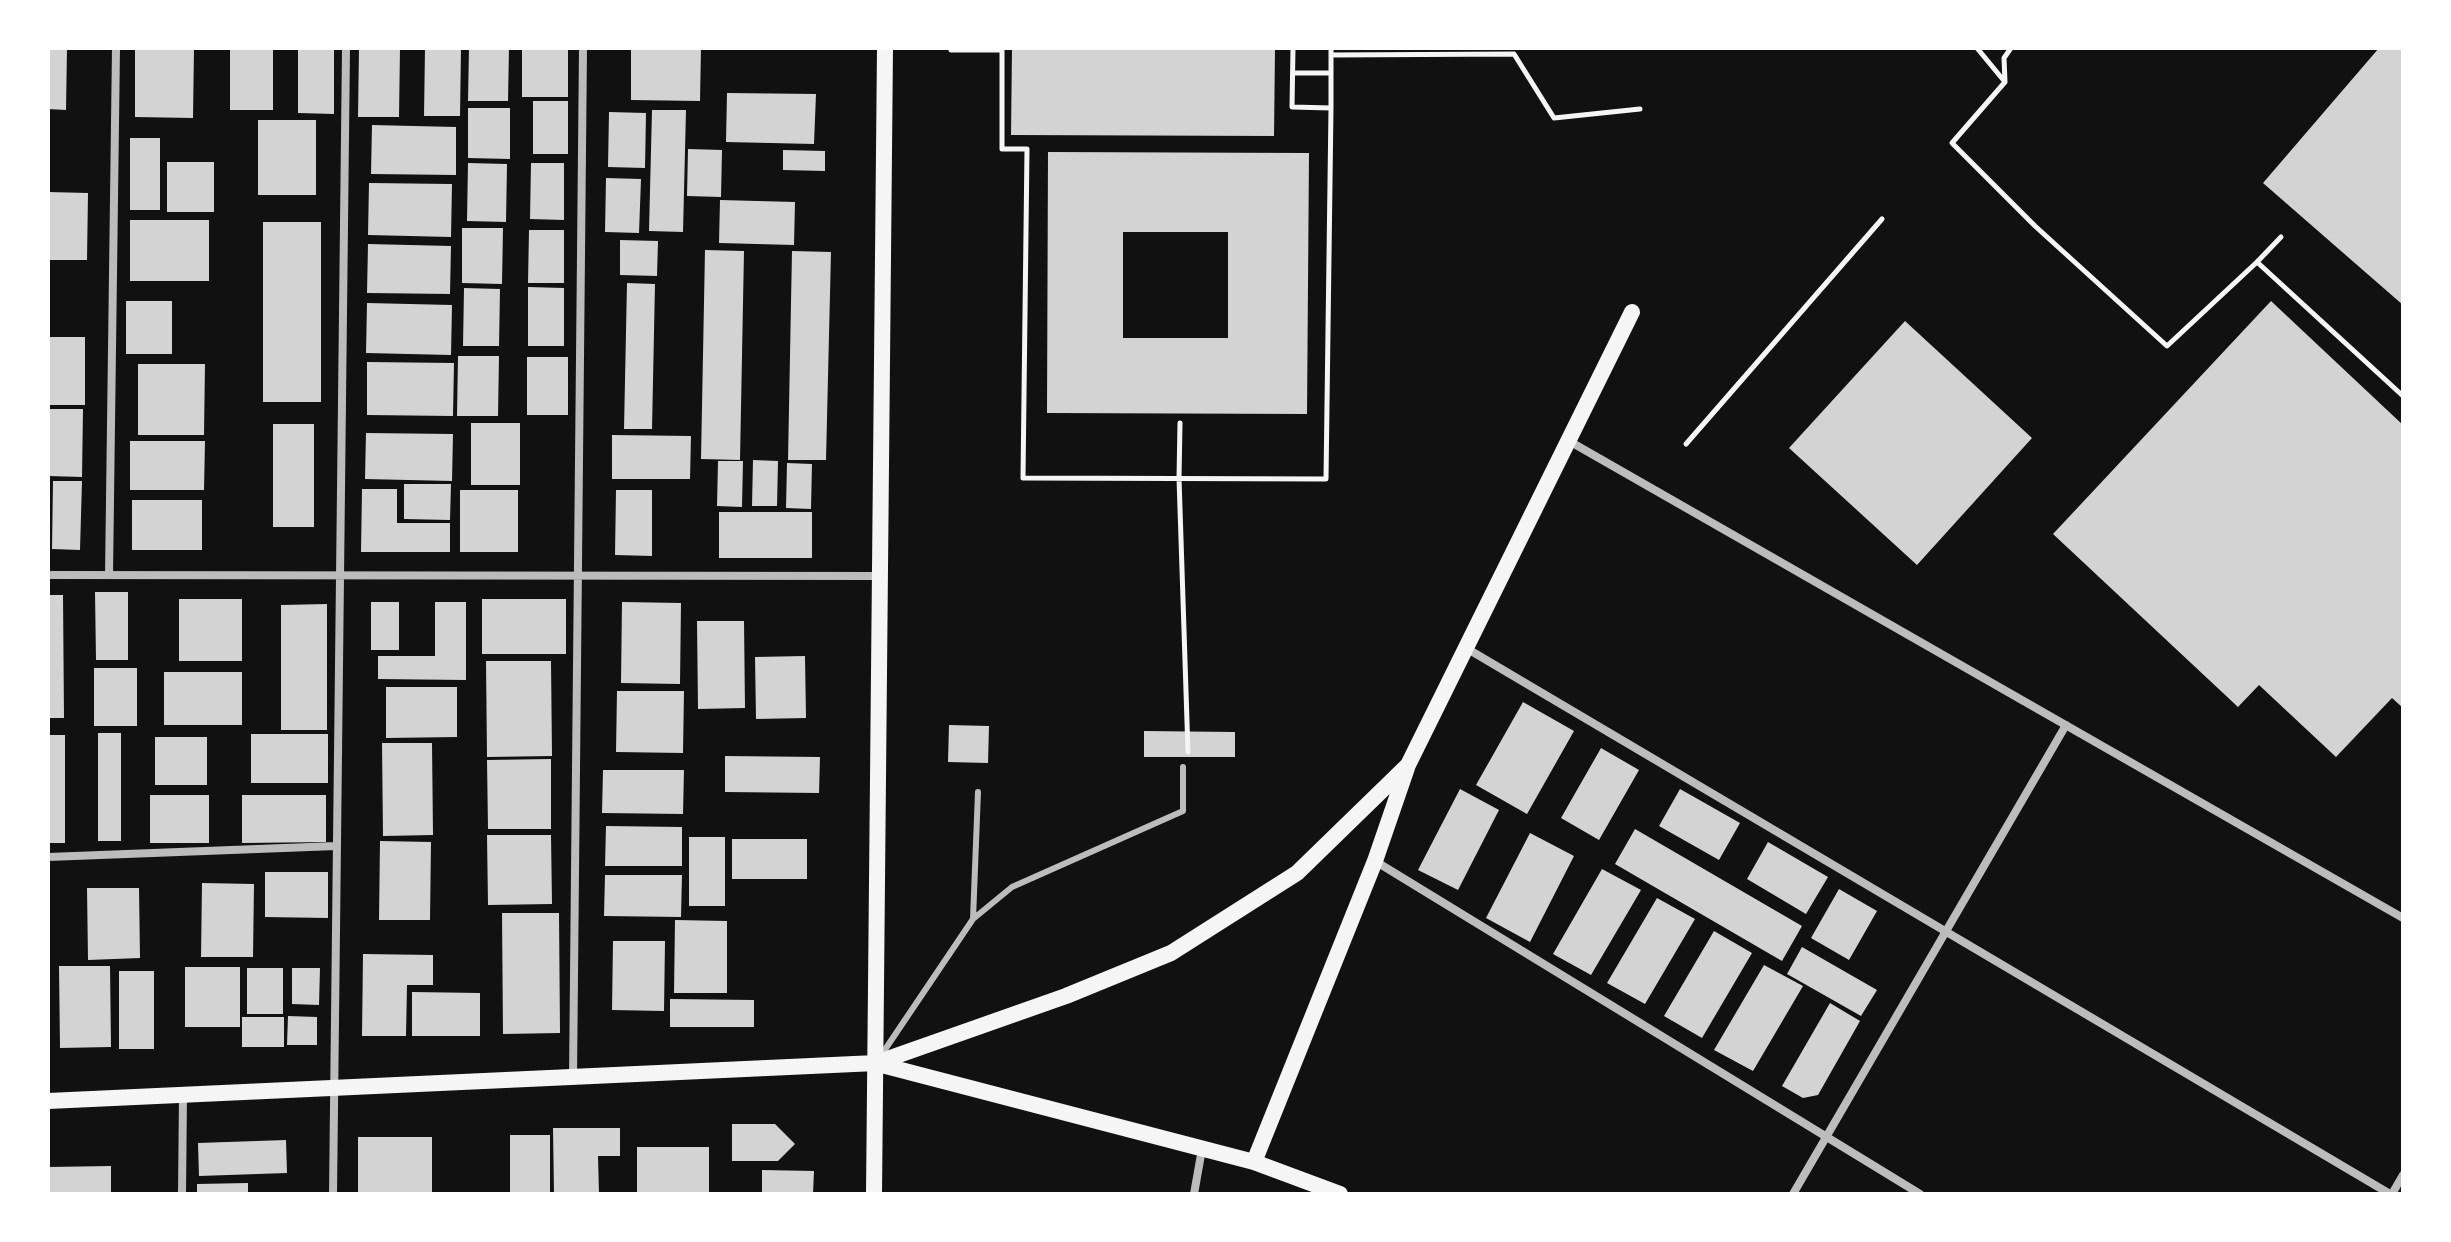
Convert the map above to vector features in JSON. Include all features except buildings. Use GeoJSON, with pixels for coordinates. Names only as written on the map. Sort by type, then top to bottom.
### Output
{"type":"FeatureCollection","features":[{"type":"Feature","properties":{"kind":"main road"},"geometry":{"type":"LineString","coordinates":[[874,1194],[885,48]]}},
{"type":"Feature","properties":{"kind":"main road"},"geometry":{"type":"LineString","coordinates":[[1254,1162],[1375,861],[1408,765],[1632,312]]}},
{"type":"Feature","properties":{"kind":"main road"},"geometry":{"type":"LineString","coordinates":[[48,1101],[876,1063],[1066,996],[1171,953],[1297,873],[1408,765]]}},
{"type":"Feature","properties":{"kind":"main road"},"geometry":{"type":"LineString","coordinates":[[876,1063],[1254,1162],[1340,1194]]}},
{"type":"Feature","properties":{"kind":"street"},"geometry":{"type":"LineString","coordinates":[[109,575],[116,48]]}},
{"type":"Feature","properties":{"kind":"street"},"geometry":{"type":"LineString","coordinates":[[333,1194],[346,48]]}},
{"type":"Feature","properties":{"kind":"street"},"geometry":{"type":"LineString","coordinates":[[573,1077],[583,48]]}},
{"type":"Feature","properties":{"kind":"street"},"geometry":{"type":"LineString","coordinates":[[1569,440],[2403,918]]}},
{"type":"Feature","properties":{"kind":"street"},"geometry":{"type":"LineString","coordinates":[[48,575],[881,576]]}},
{"type":"Feature","properties":{"kind":"street"},"geometry":{"type":"LineString","coordinates":[[1466,648],[2391,1194],[2403,1175]]}},
{"type":"Feature","properties":{"kind":"street"},"geometry":{"type":"LineString","coordinates":[[1793,1194],[2066,725]]}},
{"type":"Feature","properties":{"kind":"street"},"geometry":{"type":"LineString","coordinates":[[48,857],[336,846]]}},
{"type":"Feature","properties":{"kind":"street"},"geometry":{"type":"LineString","coordinates":[[1375,861],[1920,1194]]}},
{"type":"Feature","properties":{"kind":"street"},"geometry":{"type":"LineString","coordinates":[[182,1194],[183,1095]]}},
{"type":"Feature","properties":{"kind":"street"},"geometry":{"type":"LineString","coordinates":[[1194,1194],[1203,1148]]}},
{"type":"Feature","properties":{"kind":"lane"},"geometry":{"type":"LineString","coordinates":[[876,1063],[973,919],[1012,887],[1183,811],[1183,767]]}},
{"type":"Feature","properties":{"kind":"lane"},"geometry":{"type":"LineString","coordinates":[[973,919],[978,792]]}},
{"type":"Feature","properties":{"kind":"path"},"geometry":{"type":"LineString","coordinates":[[1293,48],[1292,107],[1331,108]]}},
{"type":"Feature","properties":{"kind":"path"},"geometry":{"type":"LineString","coordinates":[[1977,48],[2005,82]]}},
{"type":"Feature","properties":{"kind":"path"},"geometry":{"type":"LineString","coordinates":[[2011,48],[2004,58],[2005,82],[1952,143],[2035,226],[2167,346],[2281,237]]}},
{"type":"Feature","properties":{"kind":"path"},"geometry":{"type":"LineString","coordinates":[[951,50],[1002,49],[1002,149],[1027,149],[1023,478],[1326,479],[1331,52],[1514,54],[1554,118],[1640,109]]}},
{"type":"Feature","properties":{"kind":"path"},"geometry":{"type":"LineString","coordinates":[[1293,73],[1331,73]]}},
{"type":"Feature","properties":{"kind":"path"},"geometry":{"type":"LineString","coordinates":[[1686,444],[1882,219]]}},
{"type":"Feature","properties":{"kind":"path"},"geometry":{"type":"LineString","coordinates":[[2257,262],[2403,396]]}},
{"type":"Feature","properties":{"kind":"path"},"geometry":{"type":"LineString","coordinates":[[1180,423],[1188,757]]}}]}
